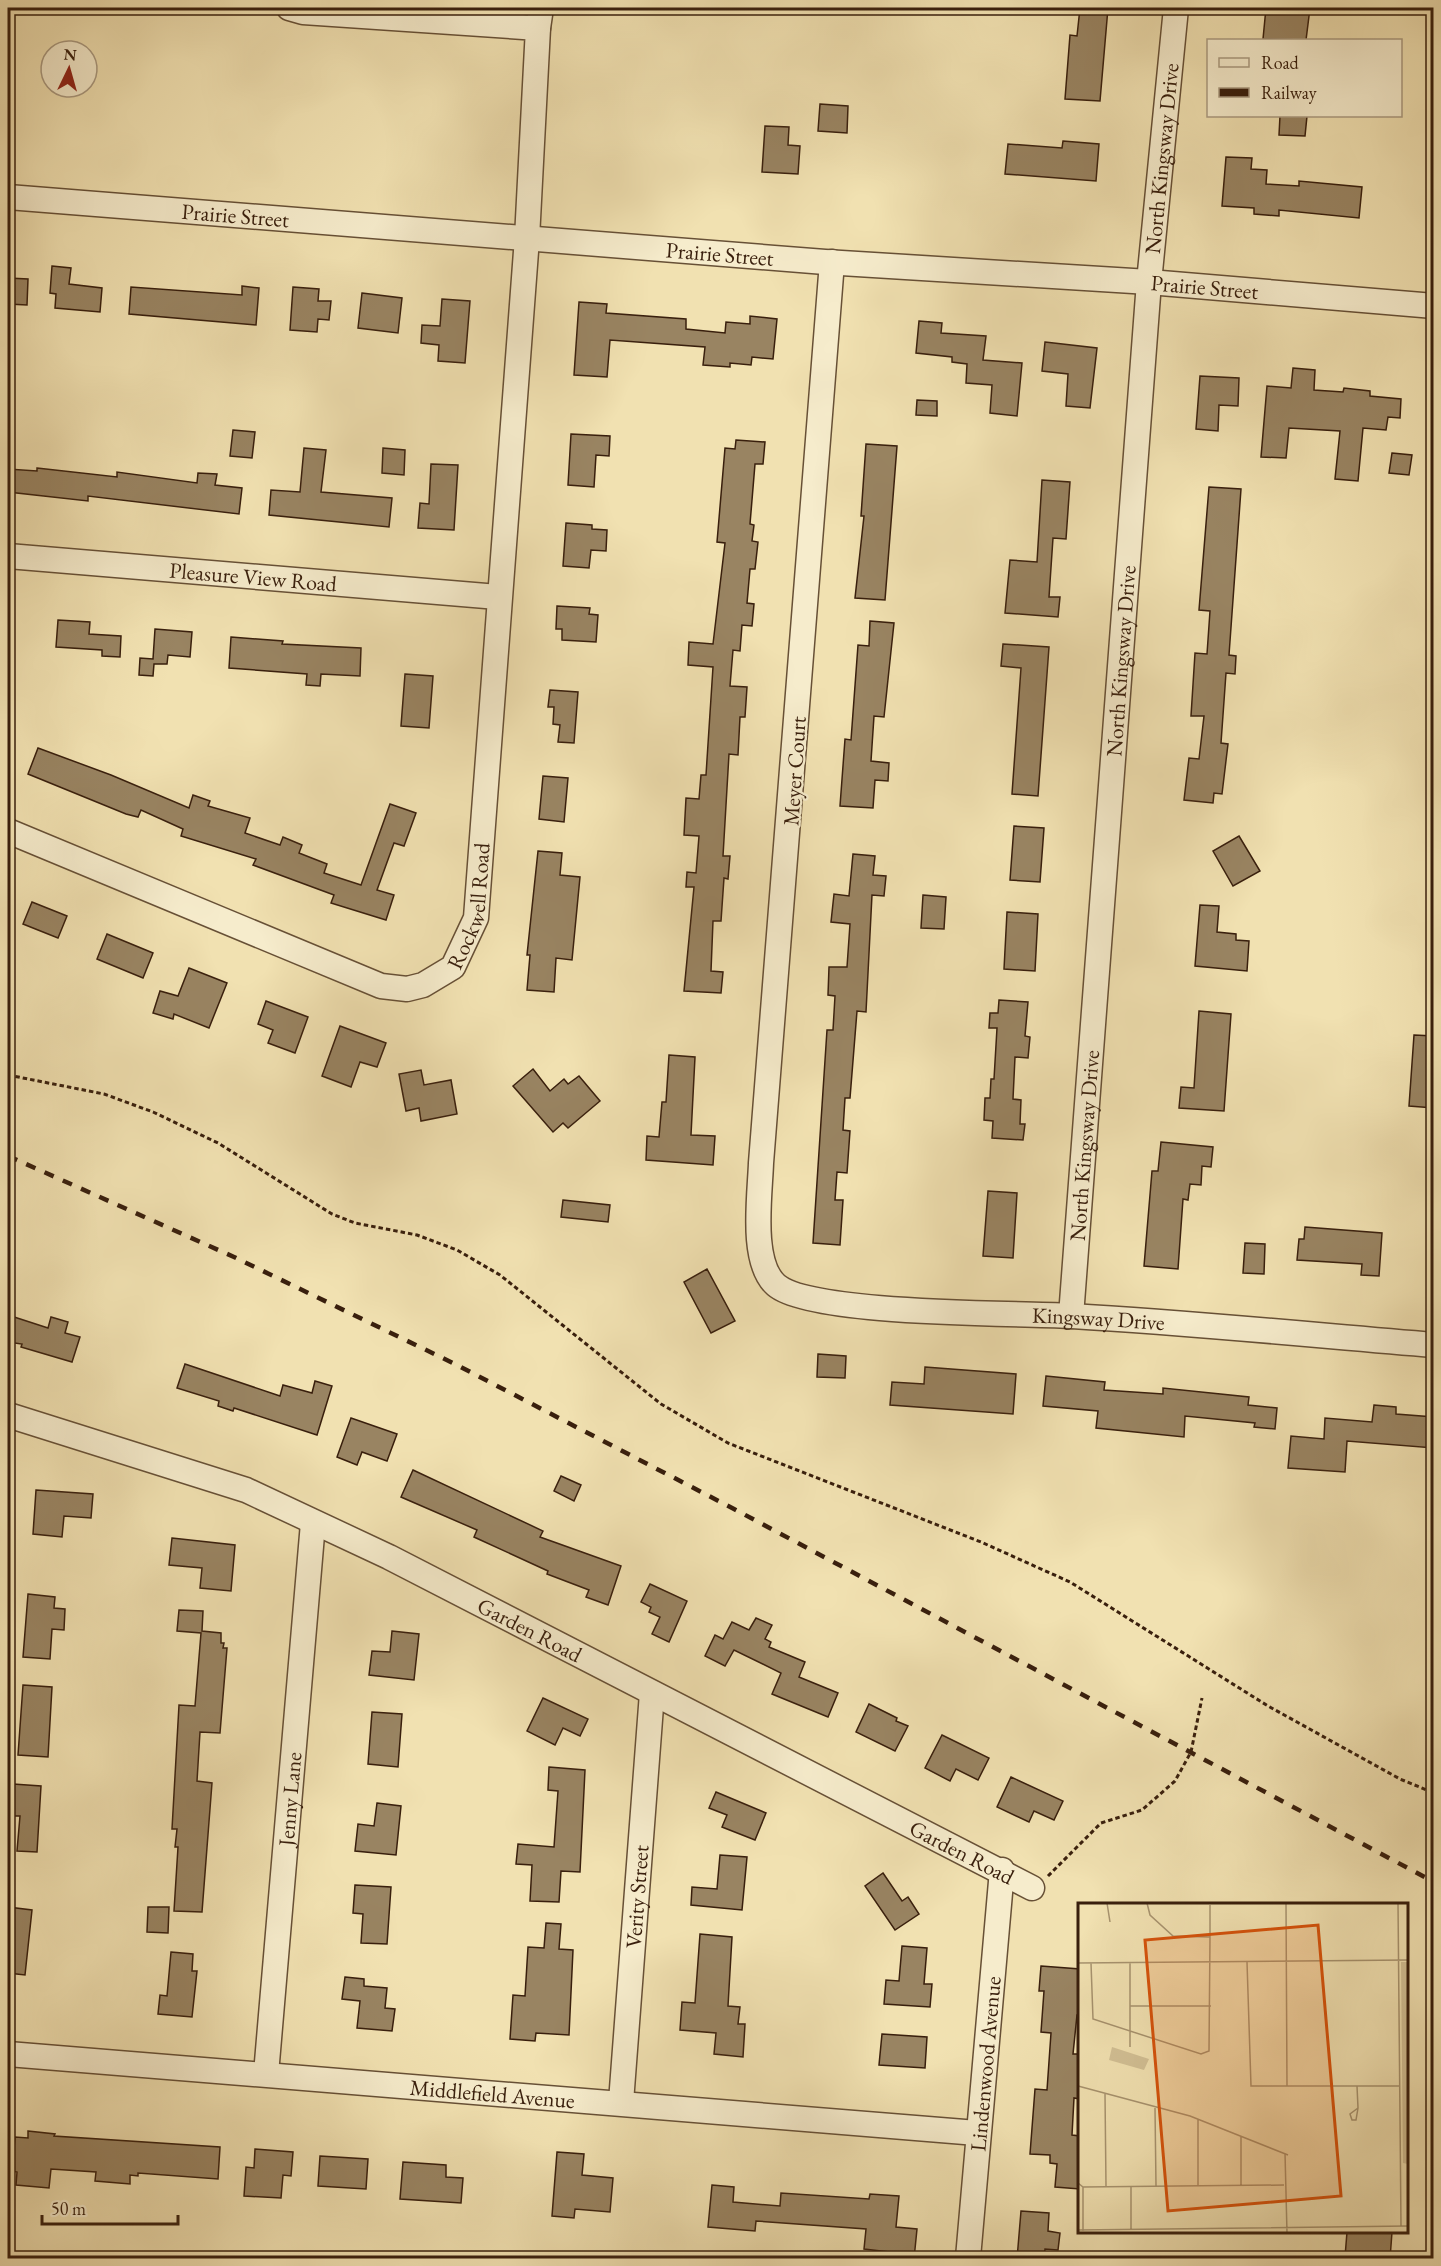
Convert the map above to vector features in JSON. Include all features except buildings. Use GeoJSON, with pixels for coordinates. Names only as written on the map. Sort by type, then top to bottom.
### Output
{"type":"FeatureCollection","features":[{"type":"Feature","properties":{"kind":"street"},"geometry":{"type":"LineString","coordinates":[[289,8],[303,12],[539,18]]}},
{"type":"Feature","properties":{"kind":"street","name":"North Kingsway Drive"},"geometry":{"type":"LineString","coordinates":[[1071,1316],[1149,282],[1176,8]]}},
{"type":"Feature","properties":{"kind":"street","name":"Rockwell Road"},"geometry":{"type":"LineString","coordinates":[[8,831],[381,986],[407,988],[423,985],[453,967],[476,918],[498,597],[527,238],[539,18]]}},
{"type":"Feature","properties":{"kind":"street","name":"Prairie Street"},"geometry":{"type":"LineString","coordinates":[[8,197],[832,262],[1149,282],[1434,306]]}},
{"type":"Feature","properties":{"kind":"street","name":"Meyer Court"},"geometry":{"type":"LineString","coordinates":[[769,1278],[763,1261],[759,1229],[761,1163],[832,262]]}},
{"type":"Feature","properties":{"kind":"street","name":"Pleasure View Road"},"geometry":{"type":"LineString","coordinates":[[8,556],[498,597]]}},
{"type":"Feature","properties":{"kind":"street","name":"Kingsway Drive"},"geometry":{"type":"LineString","coordinates":[[769,1278],[794,1296],[819,1302],[963,1312],[1071,1316],[1434,1345]]}},
{"type":"Feature","properties":{"kind":"street","name":"Garden Road"},"geometry":{"type":"LineString","coordinates":[[8,1415],[246,1490],[389,1557],[1002,1870],[1032,1888]]}},
{"type":"Feature","properties":{"kind":"street","name":"Jenny Lane"},"geometry":{"type":"LineString","coordinates":[[266,2074],[313,1523]]}},
{"type":"Feature","properties":{"kind":"street","name":"Verity Street"},"geometry":{"type":"LineString","coordinates":[[621,2102],[652,1693]]}},
{"type":"Feature","properties":{"kind":"street","name":"Lindenwood Avenue"},"geometry":{"type":"LineString","coordinates":[[968,2259],[977,2133],[1002,1870]]}},
{"type":"Feature","properties":{"kind":"street","name":"Middlefield Avenue"},"geometry":{"type":"LineString","coordinates":[[8,2054],[621,2102],[977,2133]]}},
{"type":"Feature","properties":{"kind":"path"},"geometry":{"type":"LineString","coordinates":[[8,1075],[104,1094],[153,1112],[218,1143],[332,1214],[355,1223],[417,1235],[457,1250],[500,1275],[608,1363],[693,1425],[728,1443],[981,1542],[1070,1582],[1268,1706],[1400,1779],[1434,1793]]}},
{"type":"Feature","properties":{"kind":"path"},"geometry":{"type":"LineString","coordinates":[[1032,1888],[1065,1862],[1101,1823],[1142,1810],[1175,1781],[1191,1752],[1202,1698]]}},
{"type":"Feature","properties":{"kind":"railway"},"geometry":{"type":"LineString","coordinates":[[8,1156],[234,1257],[455,1364],[734,1509],[1434,1882]]}}]}
